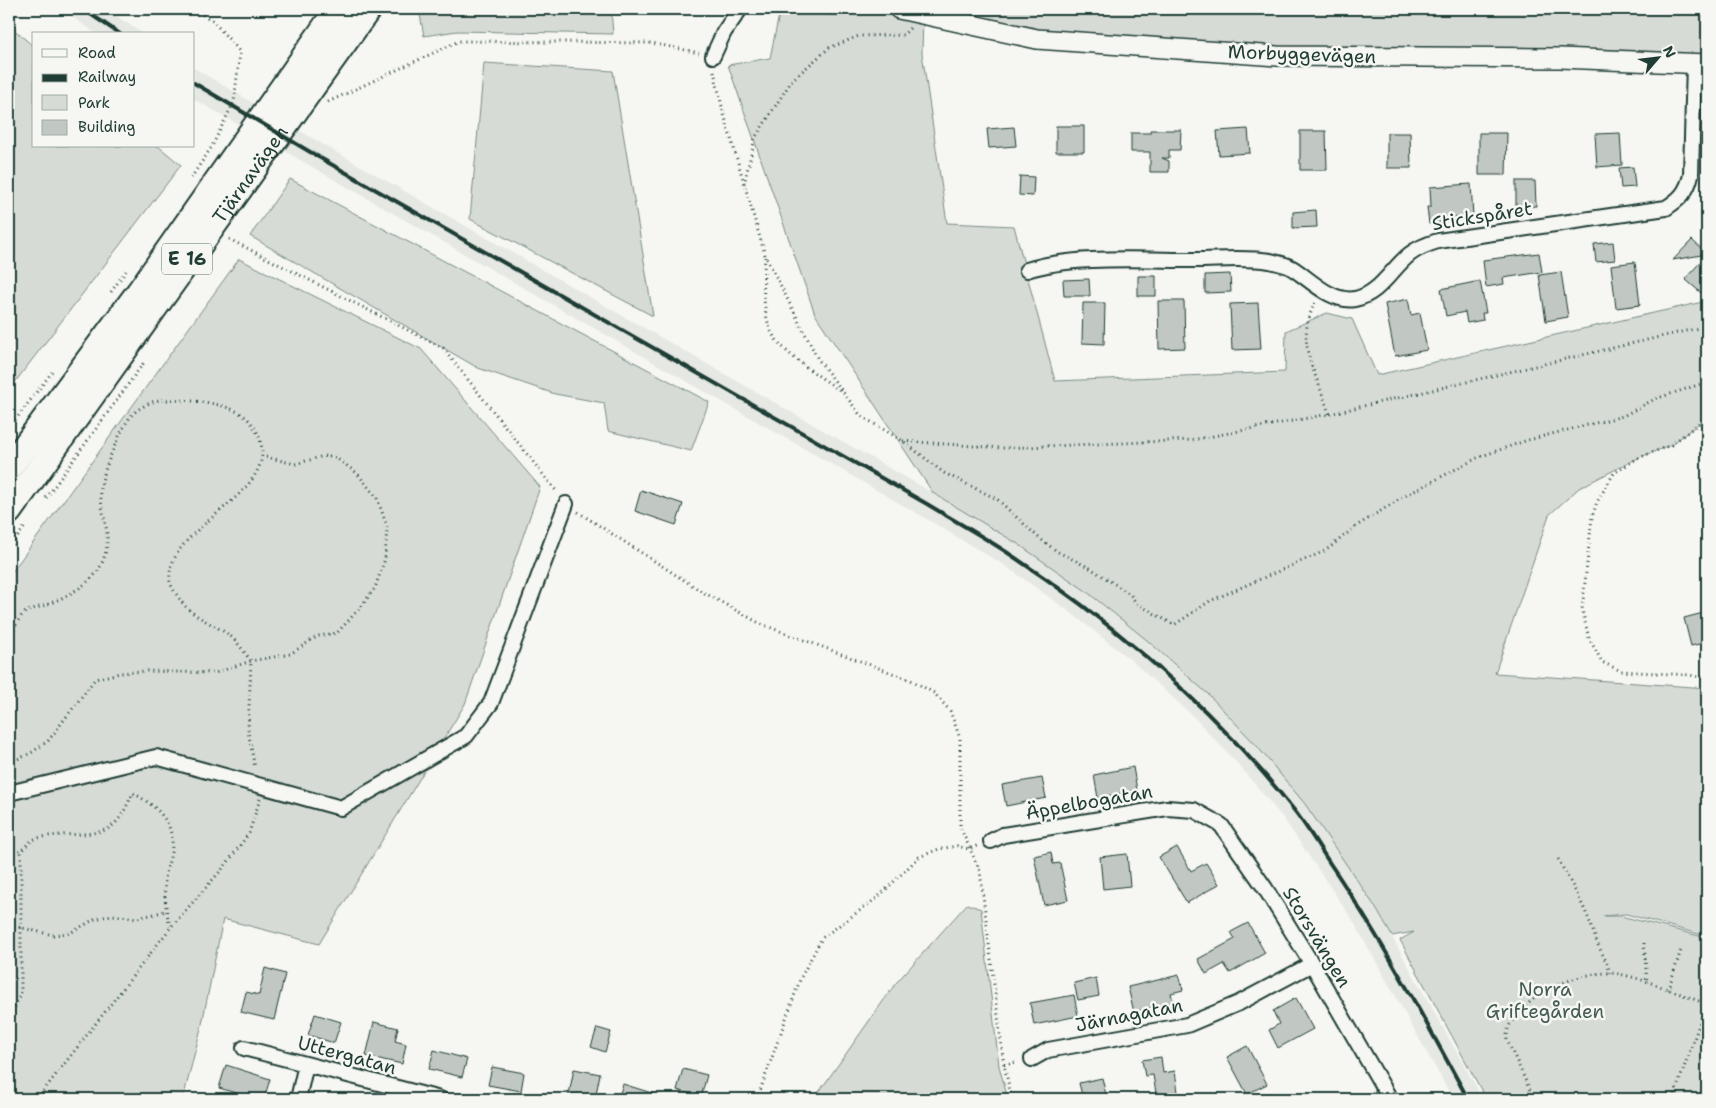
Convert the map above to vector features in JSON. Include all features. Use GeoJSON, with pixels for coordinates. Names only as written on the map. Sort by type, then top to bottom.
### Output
{"type":"FeatureCollection","features":[{"type":"Feature","properties":{"kind":"highway","name":"Tjärnavägen"},"geometry":{"type":"LineString","coordinates":[[9,468],[146,283],[338,9]]}},
{"type":"Feature","properties":{"kind":"highway","name":"Tjärnavägen"},"geometry":{"type":"LineString","coordinates":[[9,511],[368,9]]}},
{"type":"Feature","properties":{"kind":"street"},"geometry":{"type":"LineString","coordinates":[[713,56],[724,32],[740,9]]}},
{"type":"Feature","properties":{"kind":"street","name":"Morbyggevägen"},"geometry":{"type":"LineString","coordinates":[[899,9],[1038,39],[1277,56],[1560,58],[1701,63]]}},
{"type":"Feature","properties":{"kind":"street","name":"Stickspåret"},"geometry":{"type":"LineString","coordinates":[[1027,270],[1048,263],[1146,260],[1269,261],[1290,266],[1322,289],[1339,297],[1354,299],[1368,294],[1381,285],[1410,254],[1438,240],[1666,208],[1679,200],[1688,188],[1691,175],[1701,63]]}},
{"type":"Feature","properties":{"kind":"street"},"geometry":{"type":"LineString","coordinates":[[9,794],[156,757],[341,808],[466,736],[491,702],[566,504]]}},
{"type":"Feature","properties":{"kind":"street","name":"Äppelbogatan"},"geometry":{"type":"LineString","coordinates":[[991,841],[1003,835],[1167,808],[1194,810]]}},
{"type":"Feature","properties":{"kind":"street","name":"Storsvängen"},"geometry":{"type":"LineString","coordinates":[[1194,810],[1221,825],[1265,888],[1312,964],[1390,1099]]}},
{"type":"Feature","properties":{"kind":"street","name":"Järnagatan"},"geometry":{"type":"LineString","coordinates":[[1032,1059],[1048,1050],[1187,1025],[1239,1003],[1312,964]]}},
{"type":"Feature","properties":{"kind":"street","name":"Uttergatan"},"geometry":{"type":"LineString","coordinates":[[244,1048],[440,1099]]}},
{"type":"Feature","properties":{"kind":"street"},"geometry":{"type":"LineString","coordinates":[[298,1099],[306,1064]]}},
{"type":"Feature","properties":{"kind":"path"},"geometry":{"type":"LineString","coordinates":[[190,180],[212,148],[234,102],[240,52],[212,20],[193,9]]}},
{"type":"Feature","properties":{"kind":"path"},"geometry":{"type":"LineString","coordinates":[[1192,9],[1322,9]]}},
{"type":"Feature","properties":{"kind":"path"},"geometry":{"type":"LineString","coordinates":[[744,185],[755,138],[792,80],[829,48],[859,36],[903,35],[923,14]]}},
{"type":"Feature","properties":{"kind":"path"},"geometry":{"type":"LineString","coordinates":[[323,105],[459,41],[652,43],[713,56],[714,74],[723,111],[765,255],[818,359],[861,416],[903,441],[944,473],[997,499],[1039,538],[1058,552],[1090,568],[1130,594],[1136,602],[1174,625],[1210,601],[1325,551],[1358,526],[1403,497],[1479,457],[1528,440],[1624,416],[1655,399],[1701,384],[1707,377]]}},
{"type":"Feature","properties":{"kind":"path"},"geometry":{"type":"LineString","coordinates":[[229,239],[443,348],[566,504],[701,591],[761,624],[884,670],[934,693],[950,711],[960,738],[960,827],[980,871],[1004,1065],[1012,1099]]}},
{"type":"Feature","properties":{"kind":"path"},"geometry":{"type":"LineString","coordinates":[[765,255],[762,291],[771,331],[788,352],[844,393]]}},
{"type":"Feature","properties":{"kind":"path"},"geometry":{"type":"LineString","coordinates":[[105,300],[128,268]]}},
{"type":"Feature","properties":{"kind":"path"},"geometry":{"type":"LineString","coordinates":[[1322,289],[1310,314],[1305,339],[1328,414]]}},
{"type":"Feature","properties":{"kind":"path"},"geometry":{"type":"LineString","coordinates":[[903,441],[1002,448],[1192,440],[1328,414],[1707,326]]}},
{"type":"Feature","properties":{"kind":"path"},"geometry":{"type":"LineString","coordinates":[[9,428],[53,370]]}},
{"type":"Feature","properties":{"kind":"path"},"geometry":{"type":"LineString","coordinates":[[9,650],[16,624],[24,613],[78,591],[102,564],[109,534],[101,488],[115,445],[131,415],[154,401],[189,400],[228,407],[251,421],[260,437],[262,456],[248,487],[195,533],[171,563],[170,584],[184,607],[197,618],[228,634],[252,661],[248,731],[259,785],[260,803],[249,833],[225,866],[171,927],[37,1099]]}},
{"type":"Feature","properties":{"kind":"path"},"geometry":{"type":"LineString","coordinates":[[1707,417],[1671,445],[1638,458],[1614,474],[1597,502],[1592,517],[1582,610],[1589,638],[1602,662],[1621,671],[1689,675],[1707,678]]}},
{"type":"Feature","properties":{"kind":"path"},"geometry":{"type":"LineString","coordinates":[[9,763],[31,753],[48,741],[95,679],[120,673],[146,671],[216,673],[252,661],[290,654],[318,636],[337,633],[375,588],[385,559],[387,526],[377,498],[357,473],[336,458],[324,456],[295,464],[262,456]]}},
{"type":"Feature","properties":{"kind":"path"},"geometry":{"type":"LineString","coordinates":[[9,854],[21,851],[34,839],[61,833],[94,832],[110,827],[121,816],[133,793],[152,804],[168,823],[172,844],[165,880],[166,912],[171,927]]}},
{"type":"Feature","properties":{"kind":"path"},"geometry":{"type":"LineString","coordinates":[[757,1099],[801,977],[822,938],[877,898],[919,857],[939,848],[957,846],[969,849],[991,841]]}},
{"type":"Feature","properties":{"kind":"path"},"geometry":{"type":"LineString","coordinates":[[9,1022],[21,992],[21,851]]}},
{"type":"Feature","properties":{"kind":"path"},"geometry":{"type":"LineString","coordinates":[[1558,860],[1593,924],[1596,938],[1607,959],[1610,973]]}},
{"type":"Feature","properties":{"kind":"path"},"geometry":{"type":"LineString","coordinates":[[9,925],[53,935],[70,933],[95,919],[112,915],[138,918],[166,912]]}},
{"type":"Feature","properties":{"kind":"path"},"geometry":{"type":"LineString","coordinates":[[1644,943],[1647,983]]}},
{"type":"Feature","properties":{"kind":"path"},"geometry":{"type":"LineString","coordinates":[[1668,990],[1681,950]]}},
{"type":"Feature","properties":{"kind":"path"},"geometry":{"type":"LineString","coordinates":[[1534,1099],[1507,1040],[1509,1023],[1533,1000],[1558,984],[1610,973],[1707,1003],[1673,1099]]}},
{"type":"Feature","properties":{"kind":"shaded area"},"geometry":{"type":"Polygon","coordinates":[[[61,9],[106,9],[140,32],[94,32],[61,9]]]}},
{"type":"Feature","properties":{"kind":"shaded area"},"geometry":{"type":"Polygon","coordinates":[[[195,69],[329,148],[933,493],[1018,544],[1086,591],[1148,641],[1208,694],[1256,745],[1305,804],[1374,905],[1483,1099],[1453,1099],[1352,919],[1284,819],[1237,763],[1190,713],[1132,661],[1070,612],[1004,565],[195,100],[195,69]]]}},
{"type":"Feature","properties":{"kind":"green space"},"geometry":{"type":"Polygon","coordinates":[[[419,9],[611,9],[613,34],[457,31],[424,36],[419,9]]]}},
{"type":"Feature","properties":{"kind":"green space","name":"Norra Griftegården"},"geometry":{"type":"Polygon","coordinates":[[[852,9],[885,9],[901,12],[900,9],[1707,9],[1707,109],[1696,108],[1694,63],[1037,39],[923,15],[922,53],[947,223],[1014,226],[1055,381],[1285,372],[1286,331],[1327,313],[1352,319],[1377,375],[1707,301],[1707,417],[1671,445],[1638,458],[1579,488],[1549,515],[1495,673],[1707,688],[1707,920],[1702,935],[1626,914],[1603,916],[1621,916],[1703,937],[1707,927],[1707,1099],[1486,1099],[1400,940],[1414,932],[1392,936],[1374,905],[1305,804],[1256,745],[1208,694],[1148,641],[1086,591],[1018,544],[933,493],[815,314],[728,65],[770,58],[780,10],[841,16],[852,9]]]}},
{"type":"Feature","properties":{"kind":"green space"},"geometry":{"type":"Polygon","coordinates":[[[9,25],[32,45],[32,148],[160,148],[181,165],[9,390],[9,25]]]}},
{"type":"Feature","properties":{"kind":"green space"},"geometry":{"type":"Polygon","coordinates":[[[484,63],[613,71],[653,316],[470,219],[484,63]]]}},
{"type":"Feature","properties":{"kind":"green space"},"geometry":{"type":"Polygon","coordinates":[[[290,179],[709,402],[691,451],[608,431],[604,403],[555,394],[478,368],[250,236],[290,179]]]}},
{"type":"Feature","properties":{"kind":"green space"},"geometry":{"type":"Polygon","coordinates":[[[239,259],[421,349],[540,487],[465,704],[319,944],[223,919],[202,1024],[183,1099],[9,1099],[9,576],[239,259]]]}},
{"type":"Feature","properties":{"kind":"green space"},"geometry":{"type":"Polygon","coordinates":[[[967,904],[981,909],[999,1066],[1008,1099],[814,1099],[896,983],[967,904]]]}},
{"type":"Feature","properties":{"kind":"building"},"geometry":{"type":"Polygon","coordinates":[[[1056,126],[1084,126],[1084,152],[1056,152],[1056,126]]]}},
{"type":"Feature","properties":{"kind":"building"},"geometry":{"type":"Polygon","coordinates":[[[1014,127],[1016,146],[989,148],[987,129],[1014,127]]]}},
{"type":"Feature","properties":{"kind":"building"},"geometry":{"type":"Polygon","coordinates":[[[1248,129],[1250,153],[1219,155],[1217,131],[1248,129]]]}},
{"type":"Feature","properties":{"kind":"building"},"geometry":{"type":"Polygon","coordinates":[[[1150,130],[1181,130],[1180,150],[1169,150],[1169,158],[1162,158],[1169,161],[1169,172],[1150,172],[1150,152],[1131,152],[1131,133],[1150,133],[1150,130]]]}},
{"type":"Feature","properties":{"kind":"building"},"geometry":{"type":"Polygon","coordinates":[[[1300,131],[1326,131],[1327,170],[1300,170],[1300,131]]]}},
{"type":"Feature","properties":{"kind":"building"},"geometry":{"type":"Polygon","coordinates":[[[1387,133],[1410,133],[1411,168],[1387,168],[1387,133]]]}},
{"type":"Feature","properties":{"kind":"building"},"geometry":{"type":"Polygon","coordinates":[[[1479,133],[1507,133],[1506,175],[1479,175],[1479,133]]]}},
{"type":"Feature","properties":{"kind":"building"},"geometry":{"type":"Polygon","coordinates":[[[1620,133],[1622,165],[1597,167],[1595,134],[1620,133]]]}},
{"type":"Feature","properties":{"kind":"building"},"geometry":{"type":"Polygon","coordinates":[[[1633,167],[1635,187],[1621,188],[1619,168],[1633,167]]]}},
{"type":"Feature","properties":{"kind":"building"},"geometry":{"type":"Polygon","coordinates":[[[1020,176],[1034,177],[1033,196],[1019,195],[1020,176]]]}},
{"type":"Feature","properties":{"kind":"building"},"geometry":{"type":"Polygon","coordinates":[[[1516,181],[1535,181],[1536,206],[1516,207],[1516,181]]]}},
{"type":"Feature","properties":{"kind":"building"},"geometry":{"type":"Polygon","coordinates":[[[1471,184],[1473,216],[1449,217],[1449,221],[1429,224],[1427,207],[1431,207],[1430,187],[1471,184]]]}},
{"type":"Feature","properties":{"kind":"building"},"geometry":{"type":"Polygon","coordinates":[[[1316,210],[1317,227],[1293,228],[1293,212],[1316,210]]]}},
{"type":"Feature","properties":{"kind":"building"},"geometry":{"type":"Polygon","coordinates":[[[1692,240],[1707,254],[1673,260],[1692,240]]]}},
{"type":"Feature","properties":{"kind":"building"},"geometry":{"type":"Polygon","coordinates":[[[1613,242],[1615,260],[1596,262],[1594,244],[1613,242]]]}},
{"type":"Feature","properties":{"kind":"building"},"geometry":{"type":"Polygon","coordinates":[[[1539,253],[1542,272],[1503,278],[1504,284],[1486,287],[1483,260],[1539,253]]]}},
{"type":"Feature","properties":{"kind":"building"},"geometry":{"type":"Polygon","coordinates":[[[1707,255],[1707,298],[1685,279],[1707,255]]]}},
{"type":"Feature","properties":{"kind":"building"},"geometry":{"type":"Polygon","coordinates":[[[1635,262],[1640,305],[1616,308],[1611,265],[1635,262]]]}},
{"type":"Feature","properties":{"kind":"building"},"geometry":{"type":"Polygon","coordinates":[[[1561,272],[1568,317],[1546,321],[1539,275],[1561,272]]]}},
{"type":"Feature","properties":{"kind":"building"},"geometry":{"type":"Polygon","coordinates":[[[1230,274],[1231,292],[1205,293],[1205,275],[1230,274]]]}},
{"type":"Feature","properties":{"kind":"building"},"geometry":{"type":"Polygon","coordinates":[[[1138,276],[1156,276],[1156,296],[1138,296],[1138,276]]]}},
{"type":"Feature","properties":{"kind":"building"},"geometry":{"type":"Polygon","coordinates":[[[1089,279],[1090,296],[1064,296],[1063,280],[1089,279]]]}},
{"type":"Feature","properties":{"kind":"building"},"geometry":{"type":"Polygon","coordinates":[[[1480,281],[1486,313],[1482,313],[1483,320],[1467,323],[1465,312],[1446,316],[1441,289],[1480,281]]]}},
{"type":"Feature","properties":{"kind":"building"},"geometry":{"type":"Polygon","coordinates":[[[1408,299],[1411,315],[1420,313],[1427,350],[1395,356],[1385,304],[1408,299]]]}},
{"type":"Feature","properties":{"kind":"building"},"geometry":{"type":"Polygon","coordinates":[[[1158,301],[1184,301],[1185,348],[1159,349],[1158,301]]]}},
{"type":"Feature","properties":{"kind":"building"},"geometry":{"type":"Polygon","coordinates":[[[1083,303],[1105,303],[1104,344],[1082,343],[1083,303]]]}},
{"type":"Feature","properties":{"kind":"building"},"geometry":{"type":"Polygon","coordinates":[[[1258,303],[1261,349],[1232,350],[1230,304],[1258,303]]]}},
{"type":"Feature","properties":{"kind":"building"},"geometry":{"type":"Polygon","coordinates":[[[641,490],[683,504],[676,525],[635,511],[641,490]]]}},
{"type":"Feature","properties":{"kind":"building"},"geometry":{"type":"Polygon","coordinates":[[[1707,612],[1707,642],[1691,646],[1684,618],[1707,612]]]}},
{"type":"Feature","properties":{"kind":"building"},"geometry":{"type":"Polygon","coordinates":[[[1133,767],[1137,790],[1098,798],[1094,775],[1133,767]]]}},
{"type":"Feature","properties":{"kind":"building"},"geometry":{"type":"Polygon","coordinates":[[[1042,778],[1046,798],[1006,806],[1002,785],[1042,778]]]}},
{"type":"Feature","properties":{"kind":"building"},"geometry":{"type":"Polygon","coordinates":[[[1177,847],[1191,871],[1206,863],[1219,884],[1187,903],[1159,857],[1177,847]]]}},
{"type":"Feature","properties":{"kind":"building"},"geometry":{"type":"Polygon","coordinates":[[[1051,852],[1053,864],[1060,863],[1068,900],[1044,905],[1034,856],[1051,852]]]}},
{"type":"Feature","properties":{"kind":"building"},"geometry":{"type":"Polygon","coordinates":[[[1127,854],[1130,886],[1103,889],[1100,857],[1127,854]]]}},
{"type":"Feature","properties":{"kind":"building"},"geometry":{"type":"Polygon","coordinates":[[[1248,923],[1265,953],[1230,973],[1224,964],[1206,974],[1198,959],[1235,939],[1231,932],[1248,923]]]}},
{"type":"Feature","properties":{"kind":"building"},"geometry":{"type":"Polygon","coordinates":[[[265,968],[285,974],[274,1020],[241,1012],[246,992],[259,995],[265,968]]]}},
{"type":"Feature","properties":{"kind":"building"},"geometry":{"type":"Polygon","coordinates":[[[1179,975],[1183,990],[1171,993],[1173,1002],[1134,1012],[1128,987],[1179,975]]]}},
{"type":"Feature","properties":{"kind":"building"},"geometry":{"type":"Polygon","coordinates":[[[1096,978],[1099,996],[1078,1000],[1074,983],[1096,978]]]}},
{"type":"Feature","properties":{"kind":"building"},"geometry":{"type":"Polygon","coordinates":[[[1074,995],[1078,1016],[1034,1025],[1030,1003],[1074,995]]]}},
{"type":"Feature","properties":{"kind":"building"},"geometry":{"type":"Polygon","coordinates":[[[1296,998],[1313,1029],[1278,1048],[1269,1030],[1279,1024],[1273,1011],[1296,998]]]}},
{"type":"Feature","properties":{"kind":"building"},"geometry":{"type":"Polygon","coordinates":[[[315,1014],[341,1022],[334,1043],[308,1035],[315,1014]]]}},
{"type":"Feature","properties":{"kind":"building"},"geometry":{"type":"Polygon","coordinates":[[[374,1022],[398,1028],[395,1041],[406,1044],[402,1064],[366,1056],[374,1022]]]}},
{"type":"Feature","properties":{"kind":"building"},"geometry":{"type":"Polygon","coordinates":[[[597,1028],[611,1032],[605,1052],[591,1047],[597,1028]]]}},
{"type":"Feature","properties":{"kind":"building"},"geometry":{"type":"Polygon","coordinates":[[[1247,1046],[1267,1084],[1247,1094],[1227,1057],[1247,1046]]]}},
{"type":"Feature","properties":{"kind":"building"},"geometry":{"type":"Polygon","coordinates":[[[434,1050],[467,1059],[462,1077],[429,1069],[434,1050]]]}},
{"type":"Feature","properties":{"kind":"building"},"geometry":{"type":"Polygon","coordinates":[[[1161,1057],[1163,1073],[1175,1071],[1179,1099],[1157,1099],[1153,1075],[1145,1076],[1142,1060],[1161,1057]]]}},
{"type":"Feature","properties":{"kind":"building"},"geometry":{"type":"Polygon","coordinates":[[[226,1065],[270,1079],[264,1099],[256,1099],[219,1088],[226,1065]]]}},
{"type":"Feature","properties":{"kind":"building"},"geometry":{"type":"Polygon","coordinates":[[[492,1067],[524,1073],[521,1091],[488,1085],[492,1067]]]}},
{"type":"Feature","properties":{"kind":"building"},"geometry":{"type":"Polygon","coordinates":[[[574,1069],[600,1074],[595,1099],[568,1099],[574,1069]]]}},
{"type":"Feature","properties":{"kind":"building"},"geometry":{"type":"Polygon","coordinates":[[[683,1069],[707,1075],[701,1097],[677,1090],[683,1069]]]}},
{"type":"Feature","properties":{"kind":"building"},"geometry":{"type":"Polygon","coordinates":[[[1102,1078],[1107,1099],[1083,1099],[1079,1083],[1102,1078]]]}},
{"type":"Feature","properties":{"kind":"building"},"geometry":{"type":"Polygon","coordinates":[[[623,1084],[661,1096],[660,1099],[618,1099],[623,1084]]]}},
{"type":"Feature","properties":{"kind":"railway"},"geometry":{"type":"LineString","coordinates":[[83,9],[117,32]]}},
{"type":"Feature","properties":{"kind":"railway"},"geometry":{"type":"LineString","coordinates":[[195,84],[322,159],[980,535],[1051,582],[1127,641],[1198,704],[1232,738],[1264,773],[1299,817],[1350,893],[1385,951],[1468,1099]]}}]}
